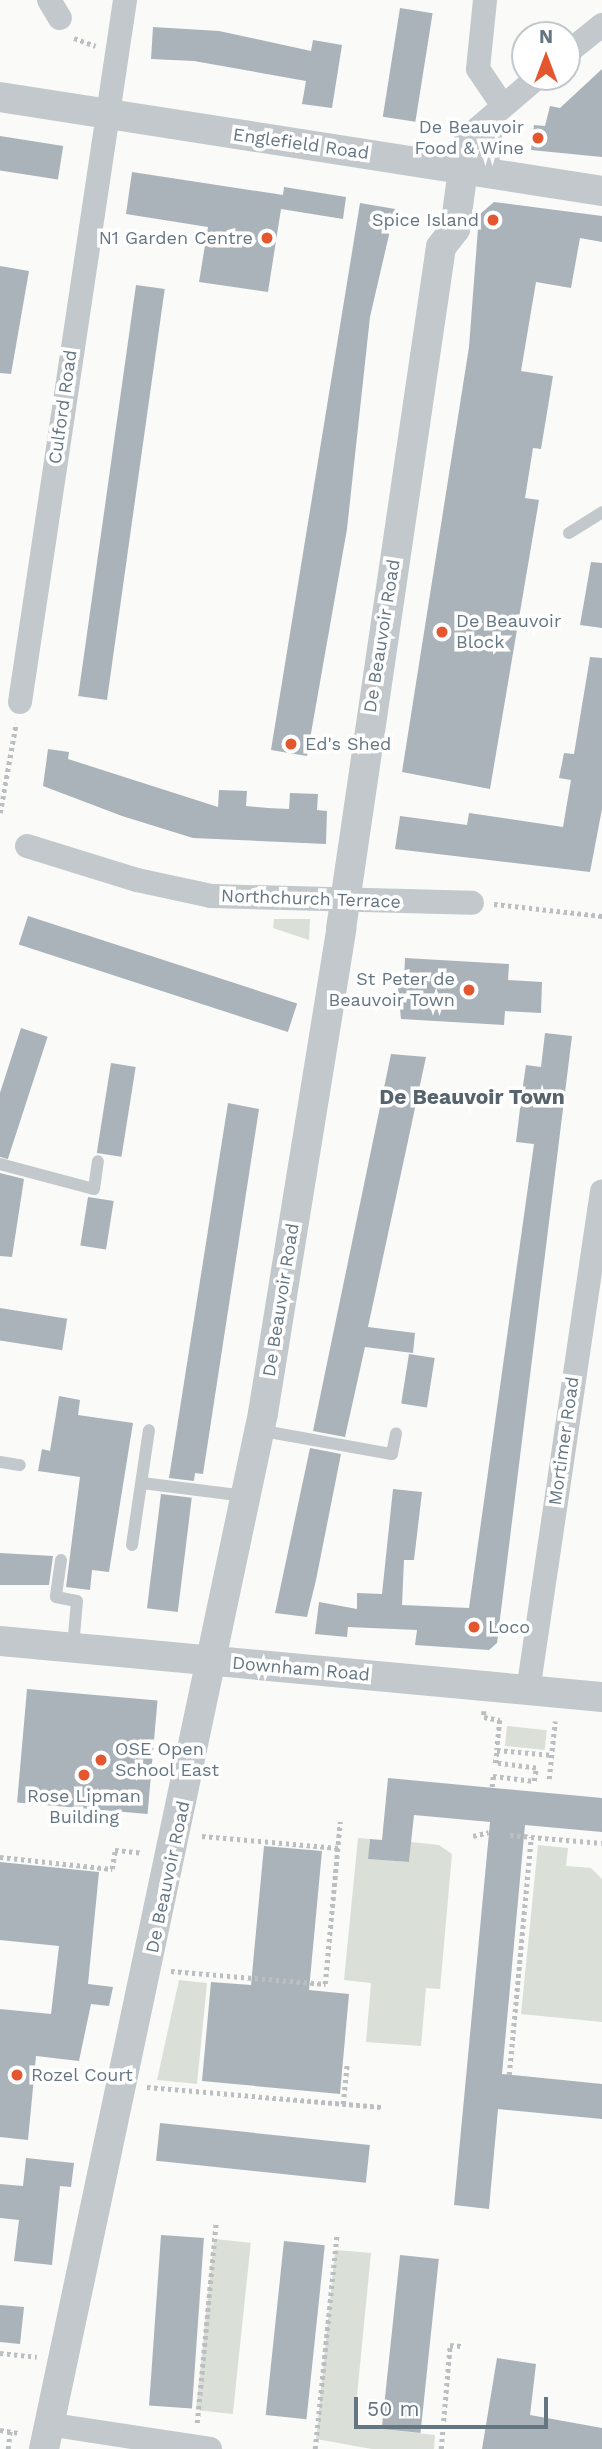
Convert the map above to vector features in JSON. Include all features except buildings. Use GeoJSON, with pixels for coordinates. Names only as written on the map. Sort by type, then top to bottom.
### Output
{"type":"FeatureCollection","features":[{"type":"Feature","properties":{"kind":"street","name":"Culford Road"},"geometry":{"type":"LineString","coordinates":[[20,702],[125,0]]}},
{"type":"Feature","properties":{"kind":"street"},"geometry":{"type":"LineString","coordinates":[[485,0],[478,69],[503,106]]}},
{"type":"Feature","properties":{"kind":"street"},"geometry":{"type":"LineString","coordinates":[[581,42],[602,25]]}},
{"type":"Feature","properties":{"kind":"street"},"geometry":{"type":"LineString","coordinates":[[465,169],[470,135],[481,129],[521,91]]}},
{"type":"Feature","properties":{"kind":"street","name":"Englefield Road"},"geometry":{"type":"LineString","coordinates":[[0,97],[602,191]]}},
{"type":"Feature","properties":{"kind":"street"},"geometry":{"type":"LineString","coordinates":[[465,169],[490,139],[481,129]]}},
{"type":"Feature","properties":{"kind":"street","name":"De Beauvoir Road"},"geometry":{"type":"LineString","coordinates":[[46,2437],[148,1969],[258,1430],[344,900],[441,247],[455,229],[465,169]]}},
{"type":"Feature","properties":{"kind":"street","name":"Northchurch Terrace"},"geometry":{"type":"LineString","coordinates":[[27,846],[137,880],[211,896],[472,902]]}},
{"type":"Feature","properties":{"kind":"street","name":"Mortimer Road"},"geometry":{"type":"LineString","coordinates":[[528,1691],[602,1191]]}},
{"type":"Feature","properties":{"kind":"street","name":"Downham Road"},"geometry":{"type":"LineString","coordinates":[[0,1641],[602,1697]]}},
{"type":"Feature","properties":{"kind":"street"},"geometry":{"type":"LineString","coordinates":[[46,2437],[202,2448]]}},
{"type":"Feature","properties":{"kind":"lane"},"geometry":{"type":"LineString","coordinates":[[569,533],[602,512]]}},
{"type":"Feature","properties":{"kind":"lane"},"geometry":{"type":"LineString","coordinates":[[0,1164],[93,1189],[98,1161]]}},
{"type":"Feature","properties":{"kind":"lane"},"geometry":{"type":"LineString","coordinates":[[132,1545],[149,1430]]}},
{"type":"Feature","properties":{"kind":"lane"},"geometry":{"type":"LineString","coordinates":[[258,1430],[392,1454],[396,1433]]}},
{"type":"Feature","properties":{"kind":"lane"},"geometry":{"type":"LineString","coordinates":[[0,1462],[20,1465]]}},
{"type":"Feature","properties":{"kind":"lane"},"geometry":{"type":"LineString","coordinates":[[142,1483],[245,1496]]}},
{"type":"Feature","properties":{"kind":"lane"},"geometry":{"type":"LineString","coordinates":[[61,1560],[56,1597],[77,1601],[72,1648]]}},
{"type":"Feature","properties":{"kind":"path"},"geometry":{"type":"LineString","coordinates":[[55,9],[73,38],[100,47],[117,45]]}},
{"type":"Feature","properties":{"kind":"path"},"geometry":{"type":"LineString","coordinates":[[0,813],[20,702]]}},
{"type":"Feature","properties":{"kind":"path"},"geometry":{"type":"LineString","coordinates":[[472,902],[602,916]]}},
{"type":"Feature","properties":{"kind":"path"},"geometry":{"type":"LineString","coordinates":[[484,1710],[484,1717],[499,1720],[495,1763],[536,1768],[534,1781],[493,1776],[492,1787]]}},
{"type":"Feature","properties":{"kind":"path"},"geometry":{"type":"LineString","coordinates":[[549,1779],[555,1725]]}},
{"type":"Feature","properties":{"kind":"path"},"geometry":{"type":"LineString","coordinates":[[496,1750],[552,1755]]}},
{"type":"Feature","properties":{"kind":"path"},"geometry":{"type":"LineString","coordinates":[[148,1969],[325,1984],[340,1822]]}},
{"type":"Feature","properties":{"kind":"path"},"geometry":{"type":"LineString","coordinates":[[473,1836],[489,1832]]}},
{"type":"Feature","properties":{"kind":"path"},"geometry":{"type":"LineString","coordinates":[[510,1835],[602,1843]]}},
{"type":"Feature","properties":{"kind":"path"},"geometry":{"type":"LineString","coordinates":[[509,2074],[531,1837]]}},
{"type":"Feature","properties":{"kind":"path"},"geometry":{"type":"LineString","coordinates":[[0,1857],[112,1869],[115,1850],[174,1845],[338,1848]]}},
{"type":"Feature","properties":{"kind":"path"},"geometry":{"type":"LineString","coordinates":[[343,2104],[347,2063]]}},
{"type":"Feature","properties":{"kind":"path"},"geometry":{"type":"LineString","coordinates":[[122,2088],[381,2107]]}},
{"type":"Feature","properties":{"kind":"path"},"geometry":{"type":"LineString","coordinates":[[202,2448],[216,2221]]}},
{"type":"Feature","properties":{"kind":"path"},"geometry":{"type":"LineString","coordinates":[[315,2449],[337,2234]]}},
{"type":"Feature","properties":{"kind":"path"},"geometry":{"type":"LineString","coordinates":[[440,2449],[450,2345],[461,2346]]}},
{"type":"Feature","properties":{"kind":"path"},"geometry":{"type":"LineString","coordinates":[[0,2353],[29,2356]]}},
{"type":"Feature","properties":{"kind":"path"},"geometry":{"type":"LineString","coordinates":[[8,2449],[10,2431]]}},
{"type":"Feature","properties":{"kind":"shaded area"},"geometry":{"type":"Polygon","coordinates":[[[274,919],[310,919],[309,940],[273,928],[274,919]]]}},
{"type":"Feature","properties":{"kind":"shaded area"},"geometry":{"type":"Polygon","coordinates":[[[507,1726],[547,1730],[545,1750],[505,1746],[507,1726]]]}},
{"type":"Feature","properties":{"kind":"shaded area"},"geometry":{"type":"Polygon","coordinates":[[[358,1838],[370,1839],[369,1859],[409,1862],[411,1842],[439,1845],[452,1854],[440,1989],[426,1988],[421,2046],[366,2042],[371,1983],[344,1980],[358,1838]]]}},
{"type":"Feature","properties":{"kind":"shaded area"},"geometry":{"type":"Polygon","coordinates":[[[538,1845],[568,1848],[566,1866],[591,1868],[602,1879],[602,2022],[521,2014],[538,1845]]]}},
{"type":"Feature","properties":{"kind":"shaded area"},"geometry":{"type":"Polygon","coordinates":[[[179,1980],[207,1983],[197,2084],[157,2080],[179,1980]]]}},
{"type":"Feature","properties":{"kind":"shaded area"},"geometry":{"type":"Polygon","coordinates":[[[214,2239],[251,2243],[233,2414],[196,2410],[214,2239]]]}},
{"type":"Feature","properties":{"kind":"shaded area"},"geometry":{"type":"Polygon","coordinates":[[[335,2250],[371,2253],[354,2426],[435,2435],[434,2449],[372,2449],[316,2439],[335,2250]]]}},
{"type":"Feature","properties":{"kind":"place","name":"De Beauvoir Food & Wine"},"geometry":{"type":"Point","coordinates":[538,138]}},
{"type":"Feature","properties":{"kind":"place","name":"Spice Island"},"geometry":{"type":"Point","coordinates":[493,220]}},
{"type":"Feature","properties":{"kind":"place","name":"N1 Garden Centre"},"geometry":{"type":"Point","coordinates":[267,238]}},
{"type":"Feature","properties":{"kind":"place","name":"De Beauvoir Block"},"geometry":{"type":"Point","coordinates":[442,632]}},
{"type":"Feature","properties":{"kind":"place","name":"Ed's Shed"},"geometry":{"type":"Point","coordinates":[291,744]}},
{"type":"Feature","properties":{"kind":"place","name":"St Peter de Beauvoir Town"},"geometry":{"type":"Point","coordinates":[469,990]}},
{"type":"Feature","properties":{"kind":"place","name":"Loco"},"geometry":{"type":"Point","coordinates":[474,1627]}},
{"type":"Feature","properties":{"kind":"place","name":"OSE Open School East"},"geometry":{"type":"Point","coordinates":[101,1760]}},
{"type":"Feature","properties":{"kind":"place","name":"Rose Lipman Building"},"geometry":{"type":"Point","coordinates":[84,1775]}},
{"type":"Feature","properties":{"kind":"place","name":"Rozel Court"},"geometry":{"type":"Point","coordinates":[17,2075]}},
{"type":"Feature","properties":{"kind":"district","name":"De Beauvoir Town"},"geometry":{"type":"Point","coordinates":[472,1097]}}]}
